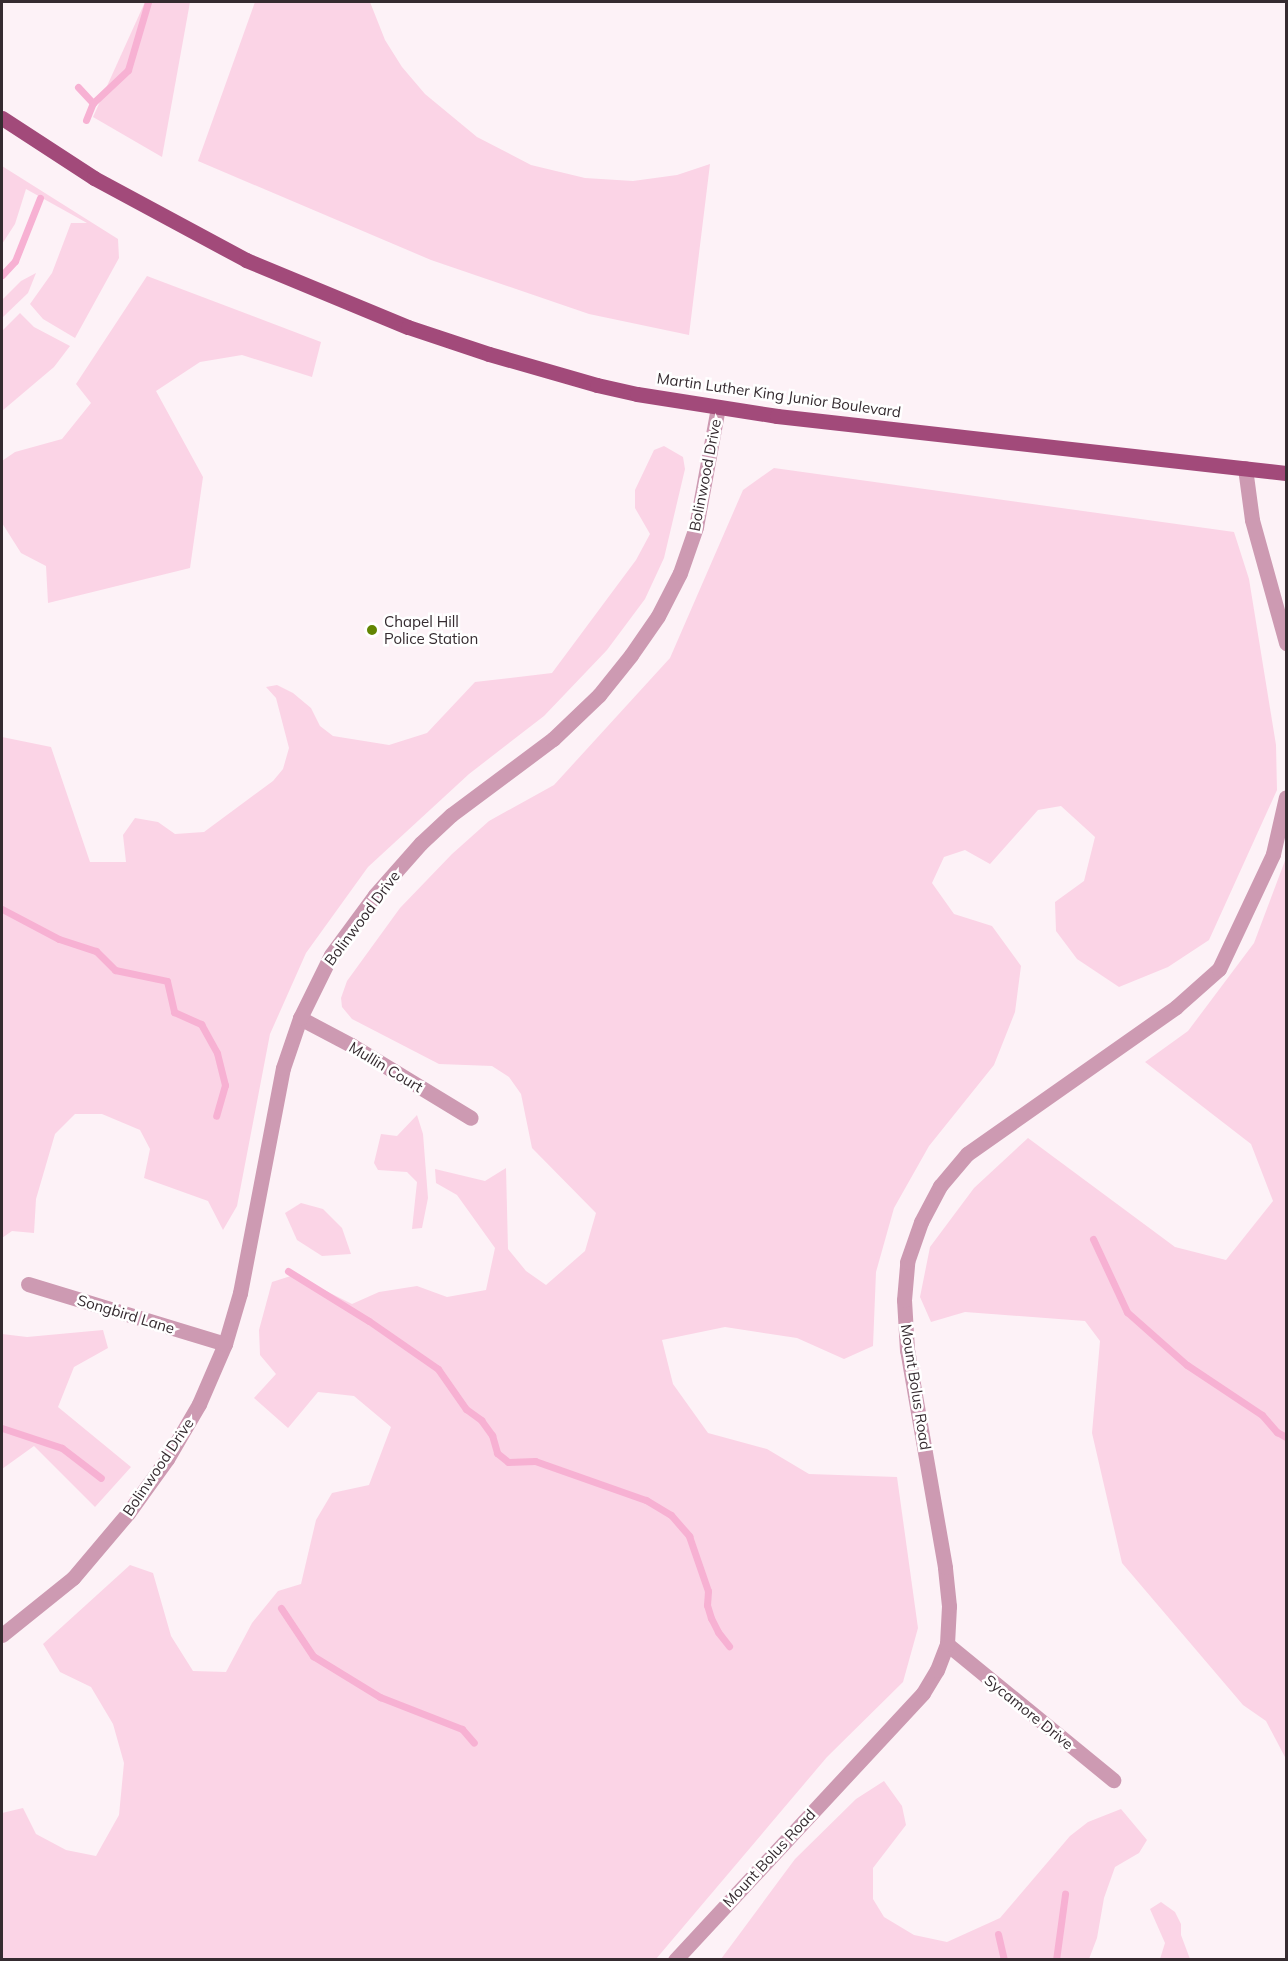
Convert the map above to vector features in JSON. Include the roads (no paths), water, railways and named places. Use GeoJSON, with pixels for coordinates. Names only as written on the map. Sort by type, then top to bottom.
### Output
{"type":"FeatureCollection","features":[{"type":"Feature","properties":{"kind":"main road","name":"Martin Luther King Junior Boulevard"},"geometry":{"type":"LineString","coordinates":[[2,118],[94,178],[246,260],[363,310],[489,354],[597,385],[718,407],[1004,443],[1287,473]]}},
{"type":"Feature","properties":{"kind":"street","name":"Bolinwood Drive"},"geometry":{"type":"LineString","coordinates":[[2,1635],[73,1578],[128,1513],[167,1459],[199,1404],[225,1344],[250,1248],[271,1117],[283,1068],[300,1018],[331,955],[375,895],[421,843],[451,815],[553,738],[599,695],[631,655],[657,616],[680,573],[696,527],[718,407]]}},
{"type":"Feature","properties":{"kind":"street"},"geometry":{"type":"LineString","coordinates":[[1245,468],[1252,520],[1287,643]]}},
{"type":"Feature","properties":{"kind":"street","name":"Mount Bolus Road"},"geometry":{"type":"LineString","coordinates":[[675,1959],[923,1693],[937,1671],[947,1644],[949,1606],[945,1567],[907,1350],[904,1310],[907,1262],[921,1222],[940,1186],[967,1154],[1176,1007],[1219,969],[1273,854],[1287,797]]}},
{"type":"Feature","properties":{"kind":"street","name":"Mullin Court"},"geometry":{"type":"LineString","coordinates":[[300,1018],[351,1045],[471,1118]]}},
{"type":"Feature","properties":{"kind":"street","name":"Songbird Lane"},"geometry":{"type":"LineString","coordinates":[[28,1284],[225,1344]]}},
{"type":"Feature","properties":{"kind":"street","name":"Sycamore Drive"},"geometry":{"type":"LineString","coordinates":[[947,1644],[1113,1780]]}},
{"type":"Feature","properties":{"kind":"waterway"},"geometry":{"type":"LineString","coordinates":[[86,120],[93,103],[128,70],[148,2]]}},
{"type":"Feature","properties":{"kind":"waterway"},"geometry":{"type":"LineString","coordinates":[[78,87],[93,103]]}},
{"type":"Feature","properties":{"kind":"waterway"},"geometry":{"type":"LineString","coordinates":[[2,275],[15,261],[40,198]]}},
{"type":"Feature","properties":{"kind":"waterway"},"geometry":{"type":"LineString","coordinates":[[2,909],[59,939],[96,951],[115,970],[167,981],[174,1012],[201,1024],[217,1053],[225,1085],[216,1116]]}},
{"type":"Feature","properties":{"kind":"waterway"},"geometry":{"type":"LineString","coordinates":[[1093,1239],[1127,1312],[1187,1365],[1262,1415],[1277,1432],[1286,1437]]}},
{"type":"Feature","properties":{"kind":"waterway"},"geometry":{"type":"LineString","coordinates":[[288,1271],[369,1321],[438,1369],[466,1409],[481,1420],[492,1435],[497,1453],[508,1462],[535,1461],[646,1500],[671,1515],[689,1536],[708,1591],[707,1605],[711,1618],[729,1646]]}},
{"type":"Feature","properties":{"kind":"waterway"},"geometry":{"type":"LineString","coordinates":[[2,1428],[62,1448],[101,1478]]}},
{"type":"Feature","properties":{"kind":"waterway"},"geometry":{"type":"LineString","coordinates":[[281,1608],[313,1656],[380,1697],[462,1729],[474,1743]]}},
{"type":"Feature","properties":{"kind":"waterway"},"geometry":{"type":"LineString","coordinates":[[1056,1960],[1065,1894]]}},
{"type":"Feature","properties":{"kind":"waterway"},"geometry":{"type":"LineString","coordinates":[[998,1934],[1004,1960]]}},
{"type":"Feature","properties":{"kind":"place","name":"Chapel Hill Police Station"},"geometry":{"type":"Point","coordinates":[372,630]}}]}
